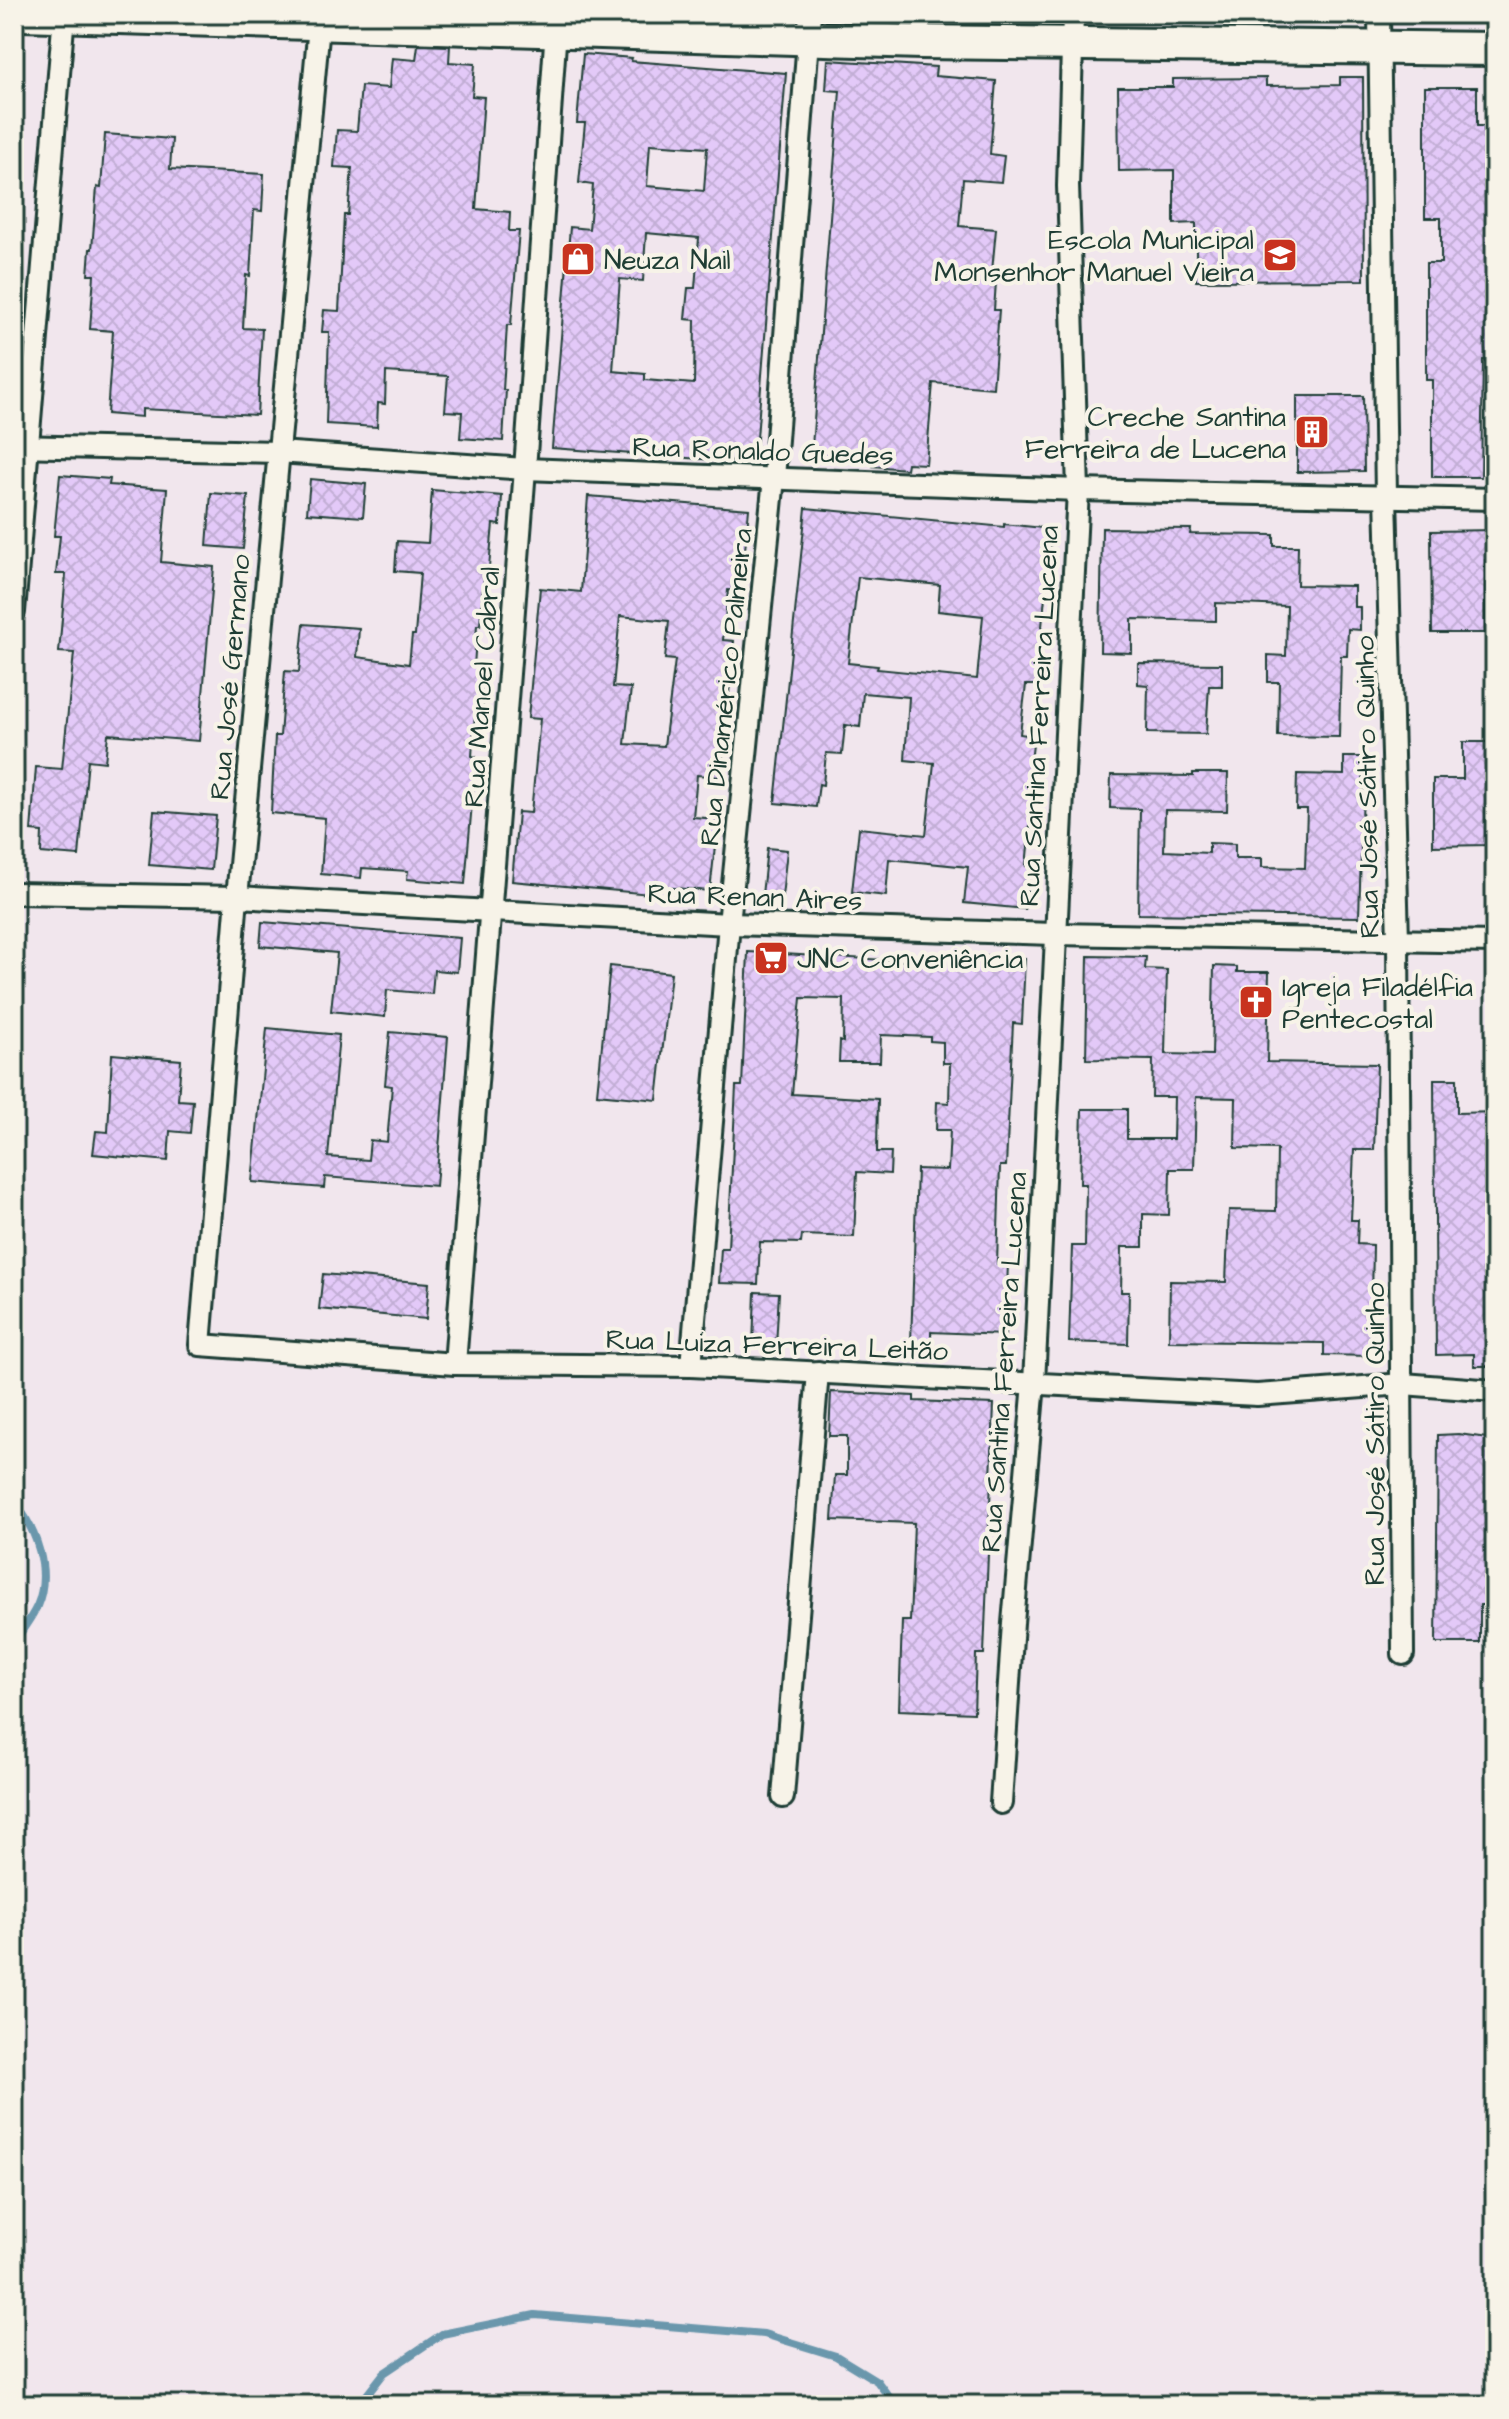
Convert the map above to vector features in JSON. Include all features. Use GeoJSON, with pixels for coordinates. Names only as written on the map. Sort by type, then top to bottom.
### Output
{"type":"FeatureCollection","features":[{"type":"Feature","properties":{"kind":"main road"},"geometry":{"type":"LineString","coordinates":[[22,14],[1071,29],[1379,47],[1495,49]]}},
{"type":"Feature","properties":{"kind":"street","name":"Rua José Sátiro Quinho"},"geometry":{"type":"LineString","coordinates":[[1379,14],[1386,496],[1398,940],[1403,1654]]}},
{"type":"Feature","properties":{"kind":"street"},"geometry":{"type":"LineString","coordinates":[[14,612],[22,446],[64,15]]}},
{"type":"Feature","properties":{"kind":"street","name":"Rua José Germano"},"geometry":{"type":"LineString","coordinates":[[200,1345],[237,897],[319,19]]}},
{"type":"Feature","properties":{"kind":"street","name":"Rua Manoel Cabral"},"geometry":{"type":"LineString","coordinates":[[455,1364],[492,912],[556,23]]}},
{"type":"Feature","properties":{"kind":"street","name":"Rua Dinamérico Palmeira"},"geometry":{"type":"LineString","coordinates":[[691,1366],[729,924],[774,478],[809,26]]}},
{"type":"Feature","properties":{"kind":"street","name":"Rua Santina Ferreira Lucena"},"geometry":{"type":"LineString","coordinates":[[1001,1803],[1034,1383],[1078,490],[1068,186],[1071,29]]}},
{"type":"Feature","properties":{"kind":"street","name":"Rua Ronaldo Guedes"},"geometry":{"type":"LineString","coordinates":[[22,446],[278,452],[525,469],[1078,490],[1495,499]]}},
{"type":"Feature","properties":{"kind":"street","name":"Rua Renan Aires"},"geometry":{"type":"LineString","coordinates":[[14,893],[237,897],[729,924],[1495,942]]}},
{"type":"Feature","properties":{"kind":"street","name":"Rua Luiza Ferreira Leitão"},"geometry":{"type":"LineString","coordinates":[[200,1345],[455,1364],[691,1366],[1257,1395],[1403,1384],[1495,1391]]}},
{"type":"Feature","properties":{"kind":"street"},"geometry":{"type":"LineString","coordinates":[[783,1797],[818,1372]]}},
{"type":"Feature","properties":{"kind":"building"},"geometry":{"type":"Polygon","coordinates":[[[418,45],[450,46],[449,62],[475,64],[472,96],[484,97],[476,209],[510,212],[509,231],[519,231],[511,325],[507,325],[503,441],[460,438],[462,412],[445,411],[448,376],[386,372],[385,404],[378,403],[377,427],[326,424],[329,332],[322,332],[324,310],[339,311],[344,215],[348,215],[352,168],[334,167],[337,130],[357,131],[361,86],[389,88],[392,58],[416,60],[418,45]]]}},
{"type":"Feature","properties":{"kind":"building"},"geometry":{"type":"Polygon","coordinates":[[[583,54],[632,58],[631,61],[786,73],[755,463],[552,448],[570,227],[589,229],[593,185],[579,183],[585,123],[577,123],[583,54]],[[650,144],[647,186],[704,191],[707,148],[650,144]],[[646,233],[643,281],[620,279],[613,371],[645,374],[645,380],[694,384],[695,320],[685,319],[688,288],[695,288],[699,238],[646,233]]]}},
{"type":"Feature","properties":{"kind":"building"},"geometry":{"type":"Polygon","coordinates":[[[828,60],[936,67],[935,76],[996,81],[990,154],[1004,156],[1001,182],[963,179],[959,226],[996,229],[991,282],[996,282],[994,310],[999,310],[993,388],[933,383],[926,464],[907,463],[906,469],[873,466],[873,463],[811,459],[840,91],[826,90],[828,60]]]}},
{"type":"Feature","properties":{"kind":"building"},"geometry":{"type":"Polygon","coordinates":[[[1340,77],[1363,77],[1364,280],[1196,281],[1196,223],[1174,224],[1174,170],[1119,171],[1118,87],[1173,87],[1173,79],[1266,78],[1266,86],[1340,85],[1340,77]]]}},
{"type":"Feature","properties":{"kind":"building"},"geometry":{"type":"Polygon","coordinates":[[[1425,87],[1477,87],[1477,126],[1484,126],[1484,178],[1490,178],[1490,221],[1495,221],[1495,360],[1483,360],[1481,477],[1432,477],[1432,380],[1426,380],[1426,263],[1441,263],[1441,218],[1425,218],[1425,87]]]}},
{"type":"Feature","properties":{"kind":"building"},"geometry":{"type":"Polygon","coordinates":[[[105,134],[172,139],[170,169],[264,174],[262,211],[254,210],[243,328],[262,329],[257,415],[142,409],[142,417],[107,414],[113,331],[90,329],[94,275],[88,275],[97,187],[101,188],[105,134]]]}},
{"type":"Feature","properties":{"kind":"building","name":"Creche Santina Ferreira de Lucena"},"geometry":{"type":"Polygon","coordinates":[[[1297,396],[1363,396],[1364,471],[1297,472],[1297,396]]]}},
{"type":"Feature","properties":{"kind":"building"},"geometry":{"type":"Polygon","coordinates":[[[60,475],[110,479],[109,485],[167,489],[161,562],[214,567],[199,741],[108,734],[105,762],[88,760],[79,856],[41,853],[42,832],[31,831],[36,767],[62,769],[74,653],[59,652],[66,574],[56,574],[60,536],[54,536],[60,475]]]}},
{"type":"Feature","properties":{"kind":"building"},"geometry":{"type":"Polygon","coordinates":[[[310,479],[366,484],[363,517],[307,513],[310,479]]]}},
{"type":"Feature","properties":{"kind":"building"},"geometry":{"type":"Polygon","coordinates":[[[432,490],[502,496],[500,525],[493,524],[488,578],[484,578],[480,625],[477,625],[474,666],[486,667],[482,715],[475,714],[472,756],[476,757],[465,884],[407,879],[408,871],[362,868],[361,878],[321,874],[325,818],[271,813],[275,736],[280,736],[285,671],[299,672],[304,624],[359,628],[357,657],[409,664],[412,635],[415,635],[420,573],[395,571],[397,541],[428,543],[432,490]]]}},
{"type":"Feature","properties":{"kind":"building"},"geometry":{"type":"Polygon","coordinates":[[[211,493],[248,496],[243,549],[207,546],[211,493]]]}},
{"type":"Feature","properties":{"kind":"building"},"geometry":{"type":"Polygon","coordinates":[[[588,496],[749,509],[741,591],[728,590],[723,640],[734,641],[721,777],[697,775],[693,817],[718,819],[710,891],[651,886],[650,894],[512,881],[518,812],[531,813],[540,719],[528,718],[540,588],[581,592],[588,496]],[[620,616],[613,687],[631,688],[625,744],[664,746],[675,660],[665,659],[669,621],[620,616]]]}},
{"type":"Feature","properties":{"kind":"building"},"geometry":{"type":"Polygon","coordinates":[[[806,508],[1052,529],[1036,685],[1026,685],[1020,734],[1034,736],[1029,778],[1035,779],[1025,909],[964,903],[968,867],[889,859],[886,896],[852,892],[859,828],[926,835],[934,763],[905,760],[909,697],[863,693],[860,727],[845,725],[842,754],[826,753],[823,785],[819,784],[816,807],[775,803],[806,508]],[[858,577],[848,663],[977,679],[983,616],[938,611],[940,585],[858,577]]]}},
{"type":"Feature","properties":{"kind":"building"},"geometry":{"type":"Polygon","coordinates":[[[1102,528],[1191,529],[1190,534],[1274,535],[1274,546],[1298,546],[1297,585],[1354,586],[1354,607],[1360,607],[1360,630],[1348,629],[1347,656],[1341,656],[1339,737],[1278,736],[1279,682],[1268,682],[1268,655],[1286,656],[1287,606],[1216,603],[1216,621],[1132,619],[1132,653],[1100,652],[1102,528]]]}},
{"type":"Feature","properties":{"kind":"building"},"geometry":{"type":"Polygon","coordinates":[[[1495,530],[1495,560],[1485,560],[1485,633],[1432,633],[1431,531],[1495,530]]]}},
{"type":"Feature","properties":{"kind":"building"},"geometry":{"type":"Polygon","coordinates":[[[1138,663],[1222,664],[1222,686],[1209,686],[1206,734],[1147,733],[1148,685],[1138,684],[1138,663]]]}},
{"type":"Feature","properties":{"kind":"building"},"geometry":{"type":"Polygon","coordinates":[[[1463,742],[1495,742],[1495,801],[1487,801],[1487,845],[1433,846],[1433,779],[1463,779],[1463,742]]]}},
{"type":"Feature","properties":{"kind":"building"},"geometry":{"type":"Polygon","coordinates":[[[1344,757],[1364,757],[1359,917],[1138,914],[1140,809],[1110,808],[1111,775],[1193,776],[1193,773],[1228,773],[1227,811],[1165,810],[1164,851],[1209,853],[1209,843],[1235,844],[1235,858],[1262,858],[1262,867],[1305,868],[1307,809],[1296,809],[1297,774],[1344,775],[1344,757]]]}},
{"type":"Feature","properties":{"kind":"building"},"geometry":{"type":"Polygon","coordinates":[[[154,811],[216,816],[211,870],[149,865],[154,811]]]}},
{"type":"Feature","properties":{"kind":"building"},"geometry":{"type":"Polygon","coordinates":[[[767,848],[787,850],[782,897],[762,895],[767,848]]]}},
{"type":"Feature","properties":{"kind":"building"},"geometry":{"type":"Polygon","coordinates":[[[262,922],[460,938],[457,972],[434,970],[432,994],[387,990],[385,1017],[331,1011],[337,953],[260,946],[262,922]]]}},
{"type":"Feature","properties":{"kind":"building"},"geometry":{"type":"Polygon","coordinates":[[[748,952],[936,963],[936,954],[1025,958],[1022,1024],[1013,1023],[1006,1166],[1000,1166],[997,1264],[1008,1264],[1005,1335],[931,1332],[931,1343],[911,1342],[917,1169],[948,1170],[950,1130],[936,1130],[937,1102],[949,1103],[950,1063],[943,1063],[943,1042],[930,1041],[930,1037],[881,1035],[880,1062],[839,1062],[840,1041],[843,1042],[844,999],[801,998],[792,1094],[878,1099],[877,1152],[891,1152],[890,1174],[857,1172],[854,1237],[802,1235],[801,1243],[760,1242],[758,1284],[719,1283],[721,1248],[728,1248],[736,1086],[742,1086],[748,952]]]}},
{"type":"Feature","properties":{"kind":"building"},"geometry":{"type":"Polygon","coordinates":[[[1088,956],[1146,957],[1145,969],[1167,970],[1165,1054],[1212,1055],[1214,966],[1237,967],[1237,972],[1269,972],[1267,1062],[1377,1064],[1374,1150],[1354,1150],[1351,1220],[1358,1220],[1357,1244],[1373,1245],[1371,1356],[1324,1355],[1324,1343],[1169,1341],[1170,1281],[1226,1282],[1229,1210],[1276,1211],[1277,1149],[1235,1148],[1236,1098],[1196,1097],[1194,1169],[1170,1169],[1169,1215],[1143,1214],[1143,1247],[1122,1247],[1121,1292],[1129,1292],[1128,1344],[1069,1342],[1072,1246],[1085,1246],[1086,1184],[1080,1184],[1082,1109],[1127,1109],[1127,1139],[1173,1139],[1174,1097],[1152,1097],[1153,1060],[1086,1059],[1088,956]]]}},
{"type":"Feature","properties":{"kind":"building"},"geometry":{"type":"Polygon","coordinates":[[[610,966],[671,973],[657,1100],[597,1094],[610,966]]]}},
{"type":"Feature","properties":{"kind":"building"},"geometry":{"type":"Polygon","coordinates":[[[267,1028],[339,1035],[328,1157],[368,1160],[370,1140],[387,1142],[392,1086],[385,1085],[390,1032],[448,1037],[436,1186],[325,1177],[324,1188],[252,1182],[267,1028]]]}},
{"type":"Feature","properties":{"kind":"building"},"geometry":{"type":"Polygon","coordinates":[[[112,1054],[181,1060],[178,1100],[193,1101],[190,1133],[170,1131],[168,1161],[93,1154],[96,1131],[108,1132],[112,1054]]]}},
{"type":"Feature","properties":{"kind":"building"},"geometry":{"type":"Polygon","coordinates":[[[1434,1079],[1457,1079],[1457,1113],[1495,1112],[1495,1366],[1474,1366],[1474,1354],[1436,1355],[1434,1079]]]}},
{"type":"Feature","properties":{"kind":"building"},"geometry":{"type":"Polygon","coordinates":[[[323,1274],[429,1283],[426,1319],[319,1309],[323,1274]]]}},
{"type":"Feature","properties":{"kind":"building"},"geometry":{"type":"Polygon","coordinates":[[[755,1292],[779,1293],[776,1346],[753,1345],[755,1292]]]}},
{"type":"Feature","properties":{"kind":"building"},"geometry":{"type":"Polygon","coordinates":[[[831,1392],[914,1396],[914,1401],[994,1404],[984,1654],[976,1654],[974,1713],[899,1710],[902,1621],[910,1621],[914,1523],[832,1520],[835,1475],[847,1475],[847,1436],[829,1436],[831,1392]]]}},
{"type":"Feature","properties":{"kind":"building"},"geometry":{"type":"Polygon","coordinates":[[[1459,1434],[1495,1439],[1492,1605],[1480,1605],[1480,1643],[1436,1643],[1438,1435],[1459,1434]]]}},
{"type":"Feature","properties":{"kind":"waterway"},"geometry":{"type":"LineString","coordinates":[[14,1501],[35,1537],[43,1579],[37,1606],[14,1643]]}},
{"type":"Feature","properties":{"kind":"waterway"},"geometry":{"type":"LineString","coordinates":[[359,2405],[384,2373],[442,2334],[535,2315],[764,2334],[836,2356],[877,2381],[895,2405]]}},
{"type":"Feature","properties":{"kind":"place","name":"Escola Municipal Monsenhor Manuel Vieira"},"geometry":{"type":"Point","coordinates":[1280,255]}},
{"type":"Feature","properties":{"kind":"place","name":"Neuza Nail"},"geometry":{"type":"Point","coordinates":[578,259]}},
{"type":"Feature","properties":{"kind":"place","name":"Creche Santina Ferreira de Lucena"},"geometry":{"type":"Point","coordinates":[1312,432]}},
{"type":"Feature","properties":{"kind":"place","name":"JNC Conveniência"},"geometry":{"type":"Point","coordinates":[771,958]}},
{"type":"Feature","properties":{"kind":"place","name":"Igreja Filadélfia Pentecostal"},"geometry":{"type":"Point","coordinates":[1256,1002]}}]}
